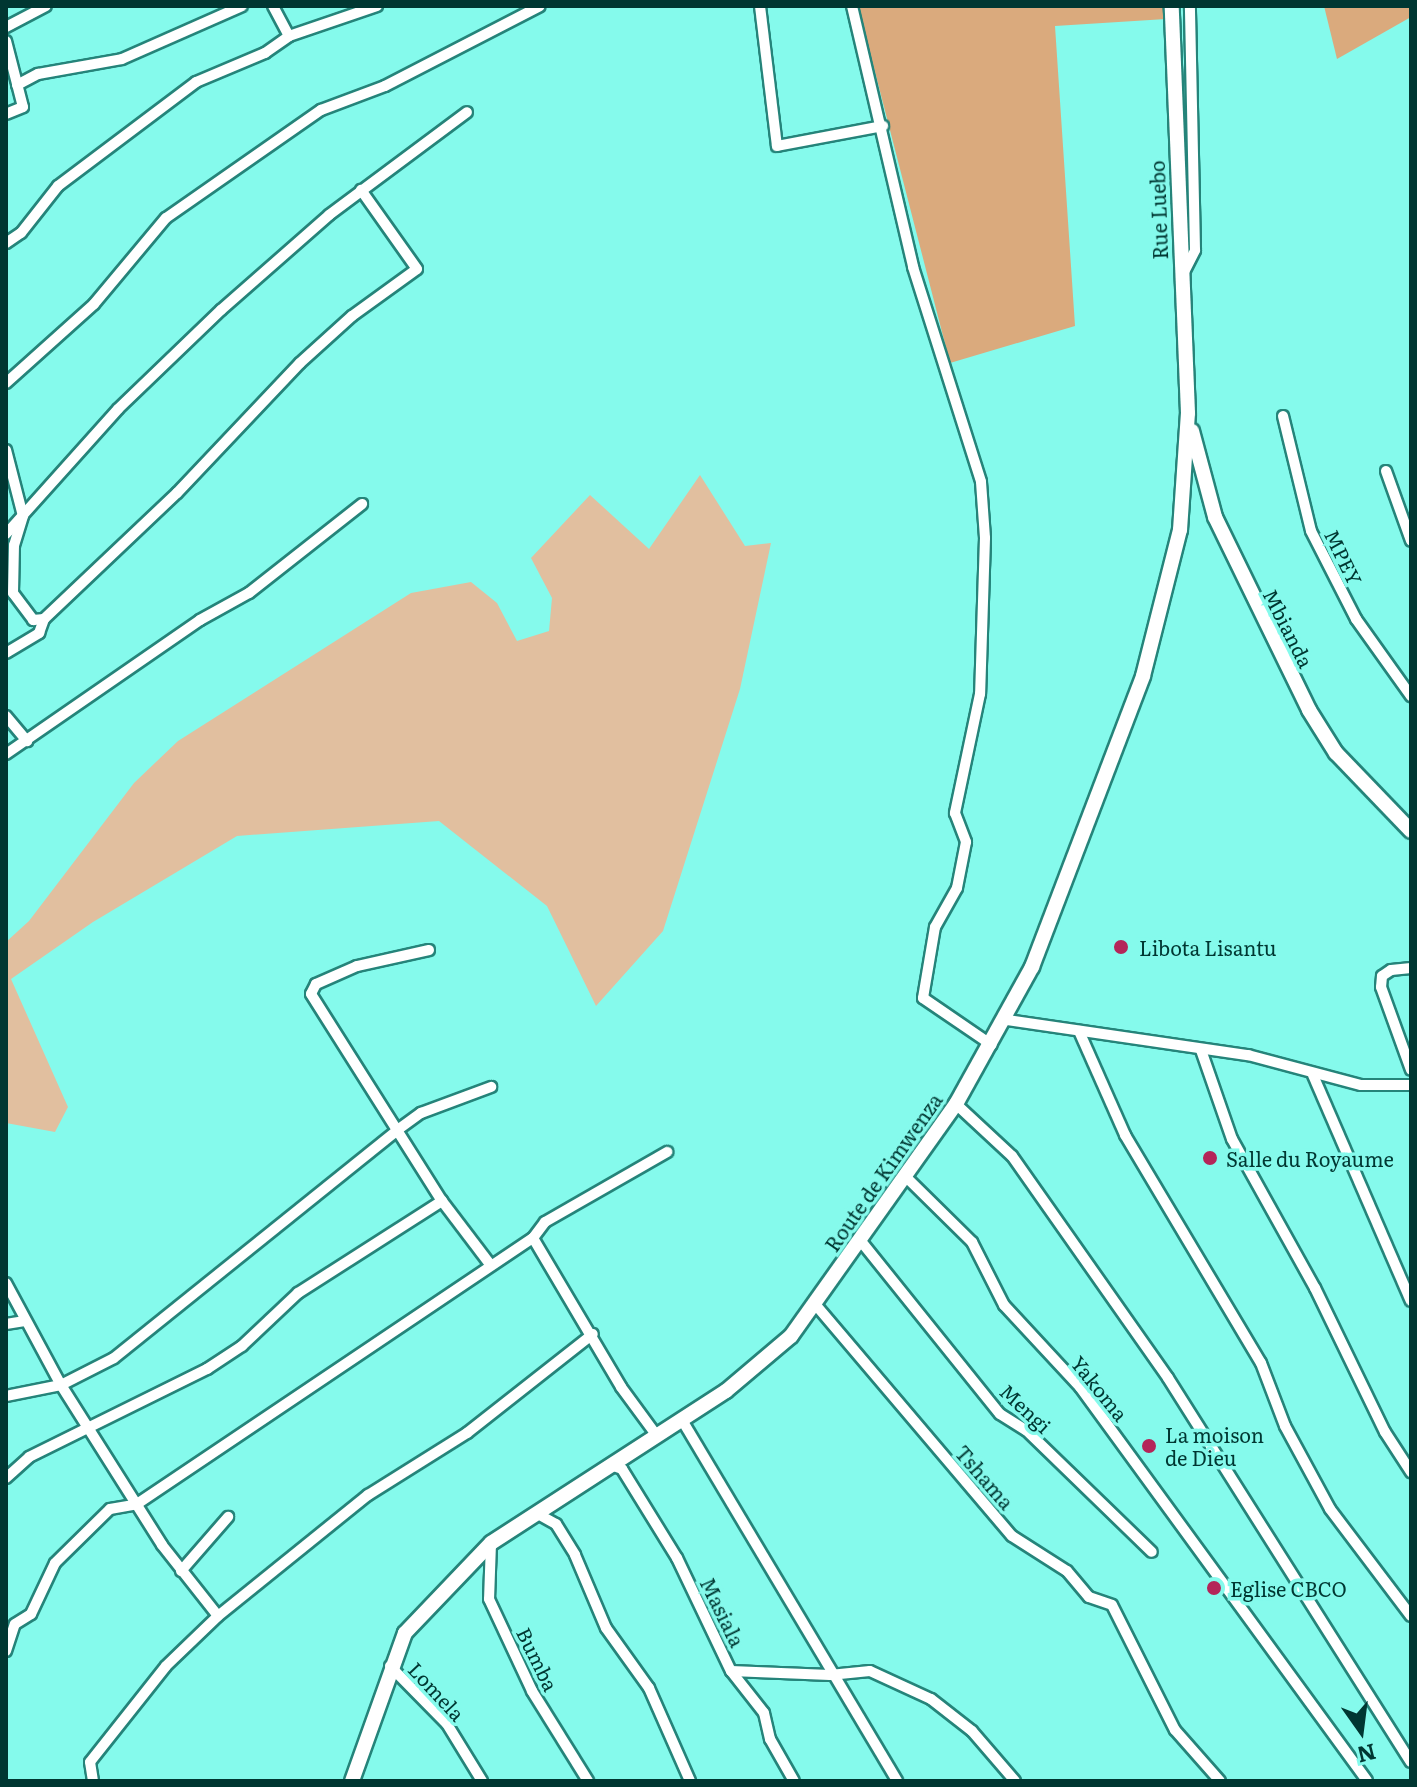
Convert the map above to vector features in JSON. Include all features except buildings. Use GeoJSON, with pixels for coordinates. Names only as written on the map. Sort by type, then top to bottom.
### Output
{"type":"FeatureCollection","features":[{"type":"Feature","properties":{"kind":"street"},"geometry":{"type":"LineString","coordinates":[[6,27],[46,6]]}},
{"type":"Feature","properties":{"kind":"street"},"geometry":{"type":"LineString","coordinates":[[17,85],[38,74],[122,59],[242,6]]}},
{"type":"Feature","properties":{"kind":"street"},"geometry":{"type":"LineString","coordinates":[[273,6],[289,36]]}},
{"type":"Feature","properties":{"kind":"street"},"geometry":{"type":"LineString","coordinates":[[6,243],[21,233],[58,186],[196,82],[265,53],[289,36],[377,6]]}},
{"type":"Feature","properties":{"kind":"street"},"geometry":{"type":"LineString","coordinates":[[6,383],[94,304],[166,218],[321,110],[385,86],[540,6]]}},
{"type":"Feature","properties":{"kind":"street"},"geometry":{"type":"LineString","coordinates":[[760,6],[777,146],[883,126]]}},
{"type":"Feature","properties":{"kind":"street"},"geometry":{"type":"LineString","coordinates":[[852,6],[883,126],[913,267],[981,482],[985,538],[980,694],[955,813],[966,842],[957,888],[935,927],[923,998],[992,1045]]}},
{"type":"Feature","properties":{"kind":"street","name":"Rue Luebo"},"geometry":{"type":"LineString","coordinates":[[1172,6],[1180,277],[1188,413]]}},
{"type":"Feature","properties":{"kind":"street"},"geometry":{"type":"LineString","coordinates":[[1180,277],[1195,250],[1190,6]]}},
{"type":"Feature","properties":{"kind":"street"},"geometry":{"type":"LineString","coordinates":[[6,41],[23,107],[6,114]]}},
{"type":"Feature","properties":{"kind":"street"},"geometry":{"type":"LineString","coordinates":[[6,534],[118,409],[221,310],[361,190],[467,112]]}},
{"type":"Feature","properties":{"kind":"street"},"geometry":{"type":"LineString","coordinates":[[6,653],[32,639],[44,619],[177,493],[300,363],[352,316],[417,269],[361,190]]}},
{"type":"Feature","properties":{"kind":"street","name":"Route de Kimwenza"},"geometry":{"type":"LineString","coordinates":[[357,1779],[390,1666],[405,1633],[491,1543],[682,1420],[765,1360],[815,1304],[956,1104],[992,1045],[1007,1020],[1072,873],[1151,647],[1180,530],[1188,413]]}},
{"type":"Feature","properties":{"kind":"street","name":"Mbianda"},"geometry":{"type":"LineString","coordinates":[[1188,413],[1215,517],[1266,629],[1336,753],[1411,831]]}},
{"type":"Feature","properties":{"kind":"street","name":"MPEY"},"geometry":{"type":"LineString","coordinates":[[1283,416],[1311,531],[1356,619],[1411,696]]}},
{"type":"Feature","properties":{"kind":"street"},"geometry":{"type":"LineString","coordinates":[[6,450],[23,516],[14,545],[13,593],[33,620],[44,619]]}},
{"type":"Feature","properties":{"kind":"street"},"geometry":{"type":"LineString","coordinates":[[1386,471],[1411,541]]}},
{"type":"Feature","properties":{"kind":"street"},"geometry":{"type":"LineString","coordinates":[[6,754],[200,620],[249,593],[362,504]]}},
{"type":"Feature","properties":{"kind":"street"},"geometry":{"type":"LineString","coordinates":[[6,716],[27,741]]}},
{"type":"Feature","properties":{"kind":"street"},"geometry":{"type":"LineString","coordinates":[[429,950],[357,966],[311,990],[396,1131],[442,1201],[489,1263]]}},
{"type":"Feature","properties":{"kind":"street"},"geometry":{"type":"LineString","coordinates":[[1411,968],[1391,970],[1382,976],[1381,987],[1411,1070]]}},
{"type":"Feature","properties":{"kind":"street"},"geometry":{"type":"LineString","coordinates":[[1007,1020],[1266,1059],[1313,1075],[1361,1085],[1411,1085]]}},
{"type":"Feature","properties":{"kind":"street"},"geometry":{"type":"LineString","coordinates":[[1079,1031],[1125,1135],[1261,1363],[1285,1426],[1330,1509],[1411,1616]]}},
{"type":"Feature","properties":{"kind":"street"},"geometry":{"type":"LineString","coordinates":[[1201,1050],[1232,1139],[1338,1332],[1385,1432],[1411,1472]]}},
{"type":"Feature","properties":{"kind":"street"},"geometry":{"type":"LineString","coordinates":[[1313,1075],[1411,1301]]}},
{"type":"Feature","properties":{"kind":"street"},"geometry":{"type":"LineString","coordinates":[[6,1396],[61,1385],[133,1345],[396,1131],[421,1113],[491,1087]]}},
{"type":"Feature","properties":{"kind":"street"},"geometry":{"type":"LineString","coordinates":[[956,1104],[1012,1156],[1168,1378],[1411,1762]]}},
{"type":"Feature","properties":{"kind":"street"},"geometry":{"type":"LineString","coordinates":[[6,1651],[15,1624],[31,1614],[55,1563],[110,1509],[137,1504],[489,1263],[533,1238],[545,1222],[667,1152]]}},
{"type":"Feature","properties":{"kind":"street","name":"Yakoma"},"geometry":{"type":"LineString","coordinates":[[906,1177],[972,1242],[1004,1305],[1080,1387],[1260,1629],[1367,1781]]}},
{"type":"Feature","properties":{"kind":"street"},"geometry":{"type":"LineString","coordinates":[[6,1478],[29,1457],[90,1431],[207,1369],[242,1346],[298,1293],[442,1201]]}},
{"type":"Feature","properties":{"kind":"street"},"geometry":{"type":"LineString","coordinates":[[533,1238],[593,1334],[621,1387],[657,1436]]}},
{"type":"Feature","properties":{"kind":"street","name":"Mengi"},"geometry":{"type":"LineString","coordinates":[[860,1240],[1000,1414],[1026,1430],[1152,1552]]}},
{"type":"Feature","properties":{"kind":"street"},"geometry":{"type":"LineString","coordinates":[[6,1283],[61,1385],[90,1431],[181,1571],[218,1616]]}},
{"type":"Feature","properties":{"kind":"street","name":"Tshama"},"geometry":{"type":"LineString","coordinates":[[815,1304],[1012,1536],[1069,1572],[1089,1597],[1110,1602],[1176,1732],[1220,1781]]}},
{"type":"Feature","properties":{"kind":"street"},"geometry":{"type":"LineString","coordinates":[[6,1324],[25,1321]]}},
{"type":"Feature","properties":{"kind":"street"},"geometry":{"type":"LineString","coordinates":[[93,1781],[90,1762],[166,1666],[218,1616],[368,1495],[467,1433],[593,1334]]}},
{"type":"Feature","properties":{"kind":"street"},"geometry":{"type":"LineString","coordinates":[[682,1420],[830,1675],[897,1781]]}},
{"type":"Feature","properties":{"kind":"street","name":"Masiala"},"geometry":{"type":"LineString","coordinates":[[611,1465],[622,1469],[677,1558],[731,1671],[764,1713],[770,1739],[794,1781]]}},
{"type":"Feature","properties":{"kind":"street"},"geometry":{"type":"LineString","coordinates":[[536,1513],[556,1524],[575,1555],[606,1628],[649,1688],[690,1781]]}},
{"type":"Feature","properties":{"kind":"street"},"geometry":{"type":"LineString","coordinates":[[181,1571],[228,1517]]}},
{"type":"Feature","properties":{"kind":"street","name":"Bumba"},"geometry":{"type":"LineString","coordinates":[[491,1543],[489,1599],[532,1691],[588,1781]]}},
{"type":"Feature","properties":{"kind":"street","name":"Lomela"},"geometry":{"type":"LineString","coordinates":[[390,1666],[447,1724],[482,1781]]}},
{"type":"Feature","properties":{"kind":"street"},"geometry":{"type":"LineString","coordinates":[[731,1671],[830,1675],[867,1670],[931,1699],[972,1731],[1015,1781]]}},
{"type":"Feature","properties":{"kind":"shaded area"},"geometry":{"type":"Polygon","coordinates":[[[858,6],[1166,6],[1166,19],[1055,26],[1075,326],[950,363],[858,6]]]}},
{"type":"Feature","properties":{"kind":"shaded area"},"geometry":{"type":"Polygon","coordinates":[[[1324,6],[1411,6],[1411,17],[1337,59],[1324,6]]]}},
{"type":"Feature","properties":{"kind":"shaded area"},"geometry":{"type":"Polygon","coordinates":[[[700,475],[745,546],[771,543],[740,689],[663,931],[596,1006],[547,906],[439,821],[237,836],[93,922],[11,979],[68,1107],[55,1132],[6,1123],[6,942],[29,921],[134,783],[178,741],[411,593],[471,582],[497,603],[517,641],[549,631],[552,598],[531,558],[590,495],[649,549],[700,475]]]}},
{"type":"Feature","properties":{"kind":"place","name":"Libota Lisantu"},"geometry":{"type":"Point","coordinates":[1121,947]}},
{"type":"Feature","properties":{"kind":"place","name":"Salle du Royaume"},"geometry":{"type":"Point","coordinates":[1210,1158]}},
{"type":"Feature","properties":{"kind":"place","name":"La moison de Dieu"},"geometry":{"type":"Point","coordinates":[1149,1446]}},
{"type":"Feature","properties":{"kind":"place","name":"Eglise CBCO"},"geometry":{"type":"Point","coordinates":[1214,1588]}}]}
